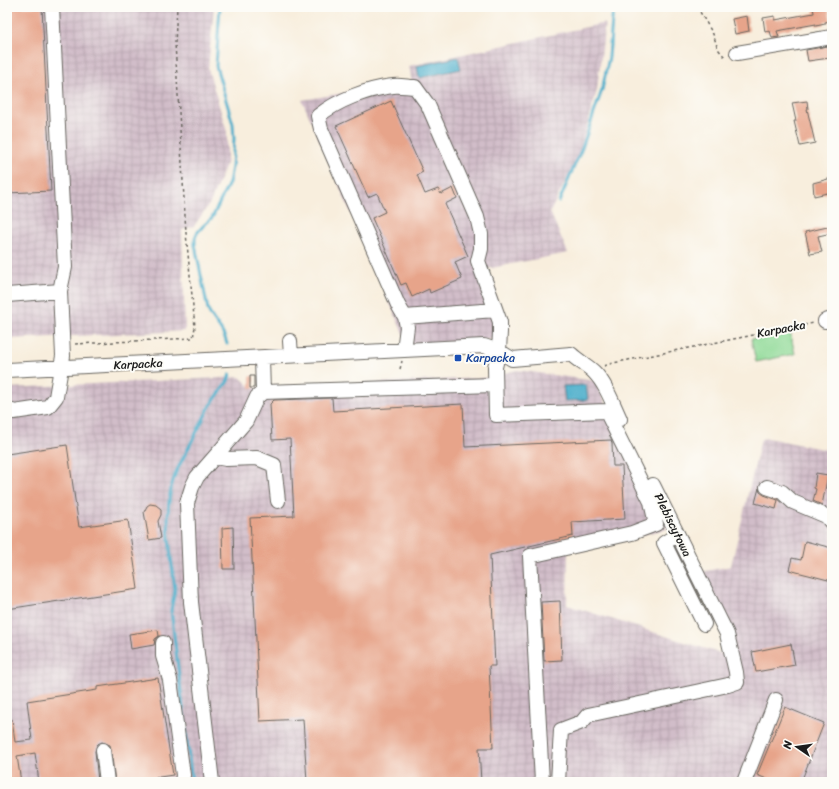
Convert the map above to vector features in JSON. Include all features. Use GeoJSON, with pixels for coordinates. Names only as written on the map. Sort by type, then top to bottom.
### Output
{"type":"FeatureCollection","features":[{"type":"Feature","properties":{"kind":"street"},"geometry":{"type":"LineString","coordinates":[[7,409],[14,412],[48,408],[56,397],[61,368],[63,346],[60,291],[64,267],[52,7]]}},
{"type":"Feature","properties":{"kind":"street"},"geometry":{"type":"LineString","coordinates":[[737,53],[832,37]]}},
{"type":"Feature","properties":{"kind":"street"},"geometry":{"type":"LineString","coordinates":[[404,350],[407,328],[405,317],[398,305],[321,129],[318,116],[327,109],[366,91],[395,86],[415,87],[428,105],[477,217],[482,234],[478,261],[500,322],[499,351],[495,367],[496,415],[606,411],[651,502],[656,524],[632,533],[530,556],[542,782]]}},
{"type":"Feature","properties":{"kind":"street"},"geometry":{"type":"LineString","coordinates":[[7,294],[60,291]]}},
{"type":"Feature","properties":{"kind":"street"},"geometry":{"type":"LineString","coordinates":[[405,317],[495,310]]}},
{"type":"Feature","properties":{"kind":"street"},"geometry":{"type":"LineString","coordinates":[[290,341],[291,356]]}},
{"type":"Feature","properties":{"kind":"street","name":"Karpacka"},"geometry":{"type":"LineString","coordinates":[[7,370],[484,346],[499,351],[512,359],[571,354],[595,373]]}},
{"type":"Feature","properties":{"kind":"street"},"geometry":{"type":"LineString","coordinates":[[262,358],[263,392]]}},
{"type":"Feature","properties":{"kind":"street","name":"Plebiscytowa"},"geometry":{"type":"LineString","coordinates":[[558,782],[561,730],[582,722],[588,715],[728,686],[737,682],[727,634],[606,390],[595,373]]}},
{"type":"Feature","properties":{"kind":"street"},"geometry":{"type":"LineString","coordinates":[[212,782],[191,602],[187,510],[192,487],[197,477],[246,421],[257,397],[263,392],[495,385]]}},
{"type":"Feature","properties":{"kind":"street"},"geometry":{"type":"LineString","coordinates":[[215,457],[226,459],[257,458],[274,465],[278,501]]}},
{"type":"Feature","properties":{"kind":"street"},"geometry":{"type":"LineString","coordinates":[[767,487],[782,492],[793,502],[826,516],[832,523]]}},
{"type":"Feature","properties":{"kind":"street"},"geometry":{"type":"LineString","coordinates":[[677,535],[664,544],[704,624]]}},
{"type":"Feature","properties":{"kind":"street"},"geometry":{"type":"LineString","coordinates":[[163,643],[163,656],[170,680],[183,775],[182,782]]}},
{"type":"Feature","properties":{"kind":"street"},"geometry":{"type":"LineString","coordinates":[[744,782],[776,700]]}},
{"type":"Feature","properties":{"kind":"street"},"geometry":{"type":"LineString","coordinates":[[103,750],[108,782]]}},
{"type":"Feature","properties":{"kind":"path"},"geometry":{"type":"LineString","coordinates":[[63,346],[193,338],[195,327],[186,233],[175,43],[177,7]]}},
{"type":"Feature","properties":{"kind":"path"},"geometry":{"type":"LineString","coordinates":[[697,7],[713,34],[718,49],[724,56],[737,53]]}},
{"type":"Feature","properties":{"kind":"path","name":"Karpacka"},"geometry":{"type":"LineString","coordinates":[[613,363],[829,320]]}},
{"type":"Feature","properties":{"kind":"shaded area"},"geometry":{"type":"Polygon","coordinates":[[[7,7],[214,7],[208,69],[227,132],[227,162],[210,203],[194,226],[182,230],[185,331],[7,339],[7,7]]]}},
{"type":"Feature","properties":{"kind":"shaded area"},"geometry":{"type":"Polygon","coordinates":[[[605,23],[597,90],[578,157],[550,212],[568,253],[486,269],[508,338],[408,345],[302,100],[412,82],[409,66],[605,23]]]}},
{"type":"Feature","properties":{"kind":"shaded area"},"geometry":{"type":"Polygon","coordinates":[[[517,370],[595,381],[667,529],[568,551],[567,605],[735,658],[701,572],[731,566],[761,439],[768,438],[832,451],[832,782],[7,782],[7,388],[240,377],[252,388],[484,378],[517,370]]]}},
{"type":"Feature","properties":{"kind":"green space"},"geometry":{"type":"Polygon","coordinates":[[[790,331],[795,354],[756,362],[751,339],[790,331]]]}},
{"type":"Feature","properties":{"kind":"water"},"geometry":{"type":"Polygon","coordinates":[[[458,57],[461,69],[419,78],[417,66],[458,57]]]}},
{"type":"Feature","properties":{"kind":"water"},"geometry":{"type":"Polygon","coordinates":[[[586,385],[588,400],[565,401],[563,386],[586,385]]]}},
{"type":"Feature","properties":{"kind":"building"},"geometry":{"type":"Polygon","coordinates":[[[7,7],[42,7],[51,191],[7,193],[7,7]]]}},
{"type":"Feature","properties":{"kind":"building"},"geometry":{"type":"Polygon","coordinates":[[[813,7],[828,7],[831,21],[816,26],[816,24],[777,31],[779,37],[772,38],[770,31],[765,32],[763,18],[775,16],[775,20],[814,13],[813,7]]]}},
{"type":"Feature","properties":{"kind":"building"},"geometry":{"type":"Polygon","coordinates":[[[747,16],[749,31],[735,34],[732,19],[747,16]]]}},
{"type":"Feature","properties":{"kind":"building"},"geometry":{"type":"Polygon","coordinates":[[[828,46],[830,58],[808,61],[806,50],[828,46]]]}},
{"type":"Feature","properties":{"kind":"building"},"geometry":{"type":"Polygon","coordinates":[[[391,101],[423,172],[417,175],[425,194],[438,189],[441,194],[453,188],[457,198],[445,204],[468,256],[455,262],[462,279],[430,293],[429,289],[412,297],[406,283],[401,285],[372,218],[385,212],[377,193],[368,197],[336,126],[391,101]]]}},
{"type":"Feature","properties":{"kind":"building"},"geometry":{"type":"Polygon","coordinates":[[[807,101],[807,109],[815,143],[800,146],[794,121],[796,121],[792,103],[807,101]]]}},
{"type":"Feature","properties":{"kind":"building"},"geometry":{"type":"Polygon","coordinates":[[[832,178],[832,192],[814,196],[813,183],[832,178]]]}},
{"type":"Feature","properties":{"kind":"building"},"geometry":{"type":"Polygon","coordinates":[[[832,226],[832,233],[818,236],[822,252],[810,254],[805,232],[832,226]]]}},
{"type":"Feature","properties":{"kind":"building"},"geometry":{"type":"Polygon","coordinates":[[[250,376],[254,376],[254,388],[250,388],[250,376]]]}},
{"type":"Feature","properties":{"kind":"building"},"geometry":{"type":"Polygon","coordinates":[[[332,398],[333,411],[463,404],[465,447],[611,440],[613,466],[622,466],[625,519],[572,522],[573,536],[490,555],[495,666],[489,666],[493,748],[479,748],[481,782],[307,782],[303,719],[260,721],[250,518],[294,516],[290,439],[272,440],[270,404],[274,400],[332,398]]]}},
{"type":"Feature","properties":{"kind":"building"},"geometry":{"type":"Polygon","coordinates":[[[67,445],[79,527],[128,520],[138,589],[7,609],[7,454],[67,445]]]}},
{"type":"Feature","properties":{"kind":"building"},"geometry":{"type":"Polygon","coordinates":[[[816,473],[828,475],[822,505],[813,501],[816,489],[814,488],[816,473]]]}},
{"type":"Feature","properties":{"kind":"building"},"geometry":{"type":"Polygon","coordinates":[[[759,488],[760,492],[764,495],[778,500],[776,509],[755,503],[759,488]]]}},
{"type":"Feature","properties":{"kind":"building"},"geometry":{"type":"Polygon","coordinates":[[[150,504],[156,505],[161,509],[161,515],[158,521],[161,538],[149,540],[144,512],[150,504]]]}},
{"type":"Feature","properties":{"kind":"building"},"geometry":{"type":"Polygon","coordinates":[[[233,527],[234,569],[223,569],[222,528],[233,527]]]}},
{"type":"Feature","properties":{"kind":"building"},"geometry":{"type":"Polygon","coordinates":[[[805,541],[832,548],[832,581],[789,570],[792,558],[801,560],[805,541]]]}},
{"type":"Feature","properties":{"kind":"building"},"geometry":{"type":"Polygon","coordinates":[[[560,601],[562,660],[544,661],[541,602],[560,601]]]}},
{"type":"Feature","properties":{"kind":"building"},"geometry":{"type":"Polygon","coordinates":[[[158,630],[159,636],[155,639],[154,645],[131,649],[129,634],[158,630]]]}},
{"type":"Feature","properties":{"kind":"building"},"geometry":{"type":"Polygon","coordinates":[[[791,644],[795,665],[756,672],[752,652],[791,644]]]}},
{"type":"Feature","properties":{"kind":"building"},"geometry":{"type":"Polygon","coordinates":[[[158,678],[173,775],[126,782],[115,782],[110,745],[102,742],[98,744],[95,751],[98,782],[39,782],[35,753],[17,756],[21,782],[7,782],[7,720],[12,719],[15,742],[32,740],[27,701],[97,690],[97,687],[158,678]]]}},
{"type":"Feature","properties":{"kind":"building"},"geometry":{"type":"Polygon","coordinates":[[[785,707],[824,723],[801,782],[774,782],[757,775],[785,707]]]}},
{"type":"Feature","properties":{"kind":"waterway"},"geometry":{"type":"LineString","coordinates":[[220,7],[216,66],[233,124],[234,139],[232,167],[229,183],[212,218],[197,233],[195,245],[208,310],[221,330],[227,344]]}},
{"type":"Feature","properties":{"kind":"waterway"},"geometry":{"type":"LineString","coordinates":[[559,202],[582,148],[602,90],[609,57],[613,7]]}},
{"type":"Feature","properties":{"kind":"waterway"},"geometry":{"type":"LineString","coordinates":[[192,782],[171,610],[175,590],[168,527],[169,499],[176,472],[210,406],[228,381],[230,374]]}},
{"type":"Feature","properties":{"kind":"place","name":"Karpacka"},"geometry":{"type":"Point","coordinates":[458,358]}}]}
